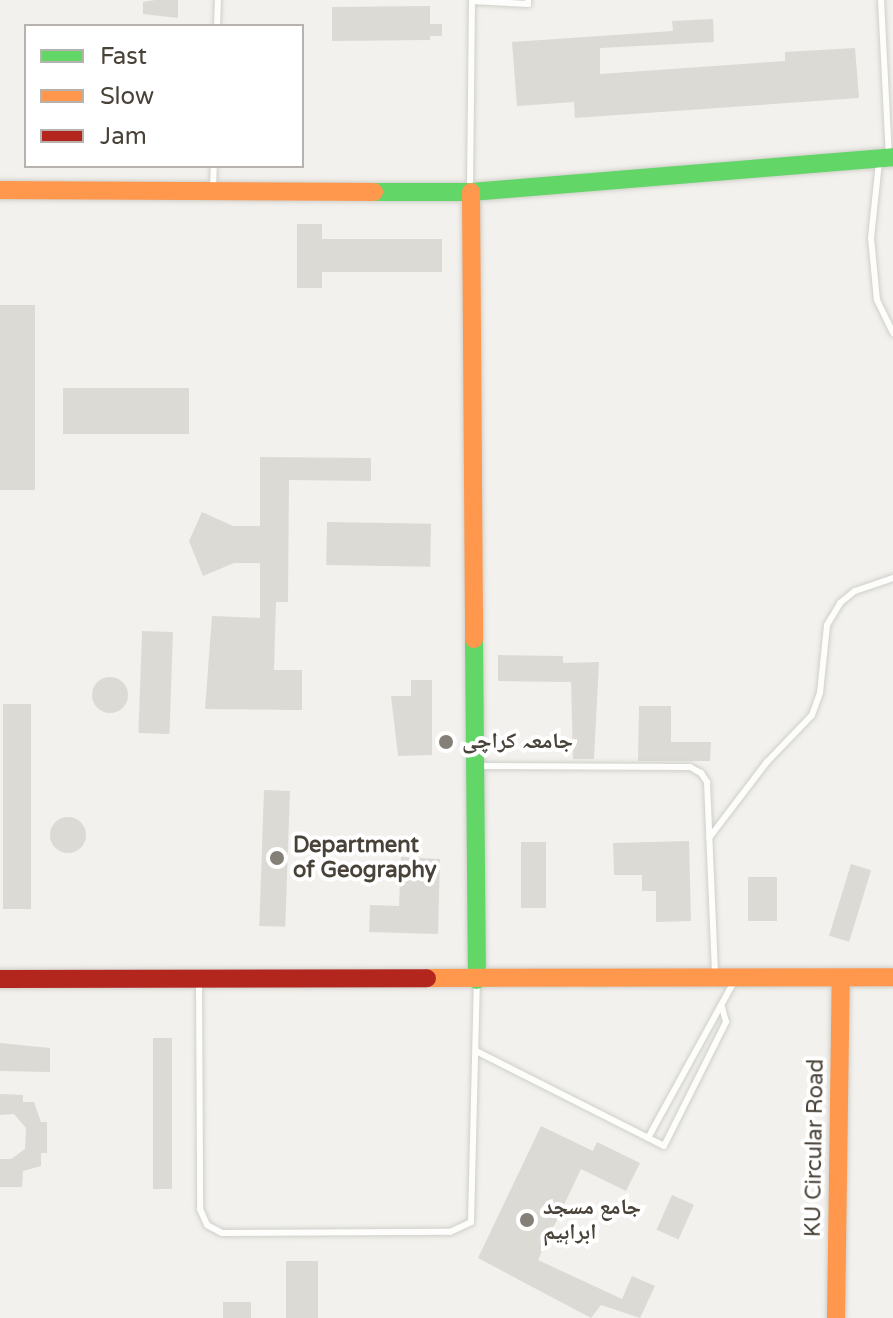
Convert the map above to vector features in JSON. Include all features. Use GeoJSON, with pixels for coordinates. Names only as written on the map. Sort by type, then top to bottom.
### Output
{"type":"FeatureCollection","features":[{"type":"Feature","properties":{"kind":"street"},"geometry":{"type":"LineString","coordinates":[[0,190],[471,192],[887,157]]}},
{"type":"Feature","properties":{"kind":"street"},"geometry":{"type":"LineString","coordinates":[[471,192],[477,980]]}},
{"type":"Feature","properties":{"kind":"street"},"geometry":{"type":"LineString","coordinates":[[0,979],[199,981],[893,977]]}},
{"type":"Feature","properties":{"kind":"street","name":"KU Circular Road"},"geometry":{"type":"LineString","coordinates":[[836,1318],[841,978]]}},
{"type":"Feature","properties":{"kind":"lane"},"geometry":{"type":"LineString","coordinates":[[217,24],[218,0]]}},
{"type":"Feature","properties":{"kind":"lane"},"geometry":{"type":"LineString","coordinates":[[471,192],[472,1],[528,4],[528,0]]}},
{"type":"Feature","properties":{"kind":"lane"},"geometry":{"type":"LineString","coordinates":[[881,0],[887,157],[871,238],[877,300],[893,333]]}},
{"type":"Feature","properties":{"kind":"lane"},"geometry":{"type":"LineString","coordinates":[[213,192],[214,168]]}},
{"type":"Feature","properties":{"kind":"lane"},"geometry":{"type":"LineString","coordinates":[[709,838],[767,762],[812,715],[820,693],[820,651],[827,625],[840,603],[855,591],[893,578]]}},
{"type":"Feature","properties":{"kind":"lane"},"geometry":{"type":"LineString","coordinates":[[475,766],[695,768],[707,782],[715,979]]}},
{"type":"Feature","properties":{"kind":"lane"},"geometry":{"type":"LineString","coordinates":[[648,1138],[735,979]]}},
{"type":"Feature","properties":{"kind":"lane"},"geometry":{"type":"LineString","coordinates":[[199,981],[200,1209],[207,1225],[222,1233],[450,1232],[466,1226],[475,1210],[477,980]]}},
{"type":"Feature","properties":{"kind":"lane"},"geometry":{"type":"LineString","coordinates":[[478,1052],[664,1146],[726,1022],[722,1007]]}},
{"type":"Feature","properties":{"kind":"building"},"geometry":{"type":"Polygon","coordinates":[[[178,0],[178,18],[143,14],[143,2],[178,0]]]}},
{"type":"Feature","properties":{"kind":"building"},"geometry":{"type":"Polygon","coordinates":[[[430,6],[430,24],[442,24],[442,36],[430,36],[430,40],[332,41],[332,7],[430,6]]]}},
{"type":"Feature","properties":{"kind":"building"},"geometry":{"type":"Polygon","coordinates":[[[713,19],[714,42],[600,48],[600,74],[785,61],[785,52],[855,48],[859,98],[575,118],[574,102],[517,106],[512,42],[673,31],[672,21],[713,19]]]}},
{"type":"Feature","properties":{"kind":"building"},"geometry":{"type":"Polygon","coordinates":[[[297,224],[322,224],[322,239],[442,239],[442,272],[322,272],[322,288],[297,288],[297,224]]]}},
{"type":"Feature","properties":{"kind":"building"},"geometry":{"type":"Polygon","coordinates":[[[0,305],[35,305],[35,490],[0,490],[0,305]]]}},
{"type":"Feature","properties":{"kind":"building"},"geometry":{"type":"Polygon","coordinates":[[[63,388],[189,388],[189,434],[63,434],[63,388]]]}},
{"type":"Feature","properties":{"kind":"building"},"geometry":{"type":"Polygon","coordinates":[[[260,457],[371,458],[371,481],[289,480],[288,602],[276,602],[274,670],[302,670],[302,710],[205,709],[212,616],[260,618],[260,563],[234,563],[203,576],[189,541],[202,512],[233,526],[260,526],[260,457]]]}},
{"type":"Feature","properties":{"kind":"building"},"geometry":{"type":"Polygon","coordinates":[[[327,522],[431,524],[430,567],[326,565],[327,522]]]}},
{"type":"Feature","properties":{"kind":"building"},"geometry":{"type":"Polygon","coordinates":[[[142,631],[173,632],[169,734],[138,733],[142,631]]]}},
{"type":"Feature","properties":{"kind":"building"},"geometry":{"type":"Polygon","coordinates":[[[498,655],[563,656],[563,663],[599,662],[594,759],[573,759],[571,682],[498,681],[498,655]]]}},
{"type":"Feature","properties":{"kind":"building"},"geometry":{"type":"Polygon","coordinates":[[[110,677],[123,682],[128,695],[123,708],[110,713],[97,708],[92,695],[97,682],[110,677]]]}},
{"type":"Feature","properties":{"kind":"building"},"geometry":{"type":"Polygon","coordinates":[[[411,680],[432,680],[432,755],[398,756],[391,696],[411,696],[411,680]]]}},
{"type":"Feature","properties":{"kind":"building"},"geometry":{"type":"Polygon","coordinates":[[[3,704],[31,704],[31,909],[3,909],[3,704]]]}},
{"type":"Feature","properties":{"kind":"building"},"geometry":{"type":"Polygon","coordinates":[[[639,706],[671,706],[671,742],[711,742],[710,761],[638,761],[639,706]]]}},
{"type":"Feature","properties":{"kind":"building","name":"Department of Geography"},"geometry":{"type":"Polygon","coordinates":[[[264,790],[290,791],[285,927],[259,926],[264,790]]]}},
{"type":"Feature","properties":{"kind":"building"},"geometry":{"type":"Polygon","coordinates":[[[68,817],[81,822],[86,835],[81,848],[68,853],[55,848],[50,835],[55,822],[68,817]]]}},
{"type":"Feature","properties":{"kind":"building"},"geometry":{"type":"Polygon","coordinates":[[[689,841],[691,921],[656,922],[656,891],[642,891],[642,875],[614,875],[613,843],[689,841]]]}},
{"type":"Feature","properties":{"kind":"building"},"geometry":{"type":"Polygon","coordinates":[[[521,842],[546,842],[546,908],[521,908],[521,842]]]}},
{"type":"Feature","properties":{"kind":"building"},"geometry":{"type":"Polygon","coordinates":[[[401,857],[440,859],[438,934],[369,932],[370,905],[399,906],[401,857]]]}},
{"type":"Feature","properties":{"kind":"building"},"geometry":{"type":"Polygon","coordinates":[[[851,864],[871,870],[849,942],[829,936],[851,864]]]}},
{"type":"Feature","properties":{"kind":"building"},"geometry":{"type":"Polygon","coordinates":[[[748,877],[777,877],[777,921],[748,921],[748,877]]]}},
{"type":"Feature","properties":{"kind":"building"},"geometry":{"type":"Polygon","coordinates":[[[153,1038],[172,1038],[172,1189],[153,1189],[153,1038]]]}},
{"type":"Feature","properties":{"kind":"building"},"geometry":{"type":"Polygon","coordinates":[[[0,1043],[50,1048],[50,1072],[0,1071],[0,1043]]]}},
{"type":"Feature","properties":{"kind":"building"},"geometry":{"type":"Polygon","coordinates":[[[0,1094],[23,1095],[23,1102],[34,1102],[41,1122],[47,1122],[47,1153],[41,1153],[41,1166],[23,1171],[22,1187],[0,1187],[0,1159],[11,1159],[25,1149],[26,1128],[14,1114],[0,1115],[0,1094]]]}},
{"type":"Feature","properties":{"kind":"building","name":"جامع مسجد ابراہیم"},"geometry":{"type":"Polygon","coordinates":[[[541,1126],[593,1151],[597,1142],[640,1163],[626,1191],[581,1169],[538,1260],[622,1299],[632,1276],[655,1286],[640,1318],[601,1305],[591,1318],[478,1258],[541,1126]]]}},
{"type":"Feature","properties":{"kind":"building"},"geometry":{"type":"Polygon","coordinates":[[[672,1195],[694,1205],[678,1239],[657,1230],[672,1195]]]}},
{"type":"Feature","properties":{"kind":"building"},"geometry":{"type":"Polygon","coordinates":[[[286,1261],[318,1261],[318,1318],[286,1318],[286,1261]]]}},
{"type":"Feature","properties":{"kind":"building"},"geometry":{"type":"Polygon","coordinates":[[[223,1302],[251,1302],[251,1318],[223,1318],[223,1302]]]}},
{"type":"Feature","properties":{"kind":"traffic: fast"},"geometry":{"type":"LineString","coordinates":[[374,192],[471,192],[893,157]]}},
{"type":"Feature","properties":{"kind":"traffic: fast"},"geometry":{"type":"LineString","coordinates":[[474,639],[477,980]]}},
{"type":"Feature","properties":{"kind":"traffic: slow"},"geometry":{"type":"LineString","coordinates":[[0,190],[374,192]]}},
{"type":"Feature","properties":{"kind":"traffic: slow"},"geometry":{"type":"LineString","coordinates":[[471,192],[474,639]]}},
{"type":"Feature","properties":{"kind":"traffic: slow"},"geometry":{"type":"LineString","coordinates":[[427,978],[893,977]]}},
{"type":"Feature","properties":{"kind":"traffic: slow"},"geometry":{"type":"LineString","coordinates":[[836,1318],[841,978]]}},
{"type":"Feature","properties":{"kind":"traffic: jam"},"geometry":{"type":"LineString","coordinates":[[0,979],[427,978]]}},
{"type":"Feature","properties":{"kind":"place","name":"جامعہ کراچی"},"geometry":{"type":"Point","coordinates":[446,742]}},
{"type":"Feature","properties":{"kind":"place","name":"Department of Geography"},"geometry":{"type":"Point","coordinates":[277,858]}},
{"type":"Feature","properties":{"kind":"place","name":"جامع مسجد ابراہیم"},"geometry":{"type":"Point","coordinates":[527,1220]}}]}
